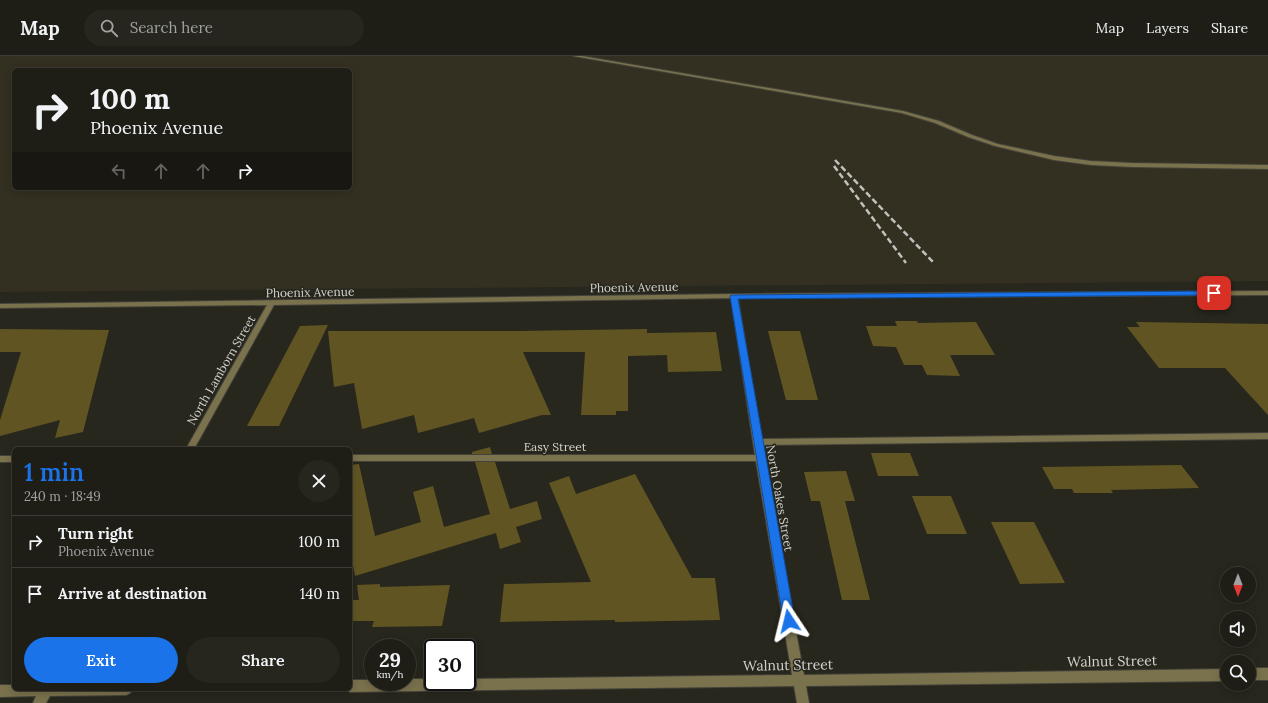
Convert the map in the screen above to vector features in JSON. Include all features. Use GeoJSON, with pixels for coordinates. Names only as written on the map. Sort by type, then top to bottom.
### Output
{"type":"FeatureCollection","features":[{"type":"Feature","properties":{"kind":"street"},"geometry":{"type":"LineString","coordinates":[[575,56],[903,112],[937,122],[970,136],[997,145],[1054,158],[1090,163],[1132,165],[1268,167]]}},
{"type":"Feature","properties":{"kind":"street","name":"Phoenix Avenue"},"geometry":{"type":"LineString","coordinates":[[0,306],[734,296],[1268,293]]}},
{"type":"Feature","properties":{"kind":"street","name":"North Oakes Street"},"geometry":{"type":"LineString","coordinates":[[734,296],[760,458],[803,703]]}},
{"type":"Feature","properties":{"kind":"street","name":"North Lamborn Street"},"geometry":{"type":"LineString","coordinates":[[191,447],[272,303]]}},
{"type":"Feature","properties":{"kind":"street"},"geometry":{"type":"LineString","coordinates":[[758,442],[1268,436]]}},
{"type":"Feature","properties":{"kind":"street","name":"Easy Street"},"geometry":{"type":"LineString","coordinates":[[352,458],[760,458]]}},
{"type":"Feature","properties":{"kind":"street"},"geometry":{"type":"LineString","coordinates":[[0,459],[12,459]]}},
{"type":"Feature","properties":{"kind":"street"},"geometry":{"type":"LineString","coordinates":[[1256,674],[1268,674]]}},
{"type":"Feature","properties":{"kind":"street","name":"Walnut Street"},"geometry":{"type":"LineString","coordinates":[[352,686],[1220,675]]}},
{"type":"Feature","properties":{"kind":"street"},"geometry":{"type":"LineString","coordinates":[[0,691],[12,691]]}},
{"type":"Feature","properties":{"kind":"street"},"geometry":{"type":"LineString","coordinates":[[39,703],[46,691]]}},
{"type":"Feature","properties":{"kind":"shaded area"},"geometry":{"type":"Polygon","coordinates":[[[0,56],[1268,56],[1268,281],[0,292],[0,56]]]}},
{"type":"Feature","properties":{"kind":"building"},"geometry":{"type":"Polygon","coordinates":[[[895,321],[917,321],[918,323],[976,322],[995,355],[950,355],[960,376],[927,375],[922,365],[904,365],[896,347],[873,346],[866,326],[897,326],[895,321]]]}},
{"type":"Feature","properties":{"kind":"building"},"geometry":{"type":"Polygon","coordinates":[[[1136,322],[1268,324],[1268,415],[1225,368],[1159,368],[1127,327],[1140,327],[1136,322]]]}},
{"type":"Feature","properties":{"kind":"building"},"geometry":{"type":"Polygon","coordinates":[[[328,325],[279,426],[247,426],[300,326],[328,325]]]}},
{"type":"Feature","properties":{"kind":"building"},"geometry":{"type":"Polygon","coordinates":[[[0,329],[109,330],[83,432],[55,438],[60,420],[0,436],[0,420],[21,352],[0,352],[0,329]]]}},
{"type":"Feature","properties":{"kind":"building"},"geometry":{"type":"Polygon","coordinates":[[[647,329],[647,333],[716,332],[722,371],[668,372],[667,355],[628,356],[628,411],[616,411],[616,415],[581,415],[585,352],[523,352],[551,415],[542,415],[479,433],[474,418],[418,433],[414,415],[362,429],[354,383],[334,387],[328,331],[519,331],[647,329]]]}},
{"type":"Feature","properties":{"kind":"building"},"geometry":{"type":"Polygon","coordinates":[[[768,331],[800,331],[818,400],[786,400],[768,331]]]}},
{"type":"Feature","properties":{"kind":"building"},"geometry":{"type":"Polygon","coordinates":[[[490,447],[492,454],[472,454],[472,452],[490,447]]]}},
{"type":"Feature","properties":{"kind":"building"},"geometry":{"type":"Polygon","coordinates":[[[871,453],[910,453],[919,476],[878,476],[871,453]]]}},
{"type":"Feature","properties":{"kind":"building"},"geometry":{"type":"Polygon","coordinates":[[[475,462],[495,462],[510,509],[537,501],[542,519],[516,527],[521,542],[500,549],[496,533],[355,576],[352,559],[352,465],[359,464],[375,536],[421,522],[413,492],[433,486],[444,527],[490,514],[475,462]]]}},
{"type":"Feature","properties":{"kind":"building"},"geometry":{"type":"Polygon","coordinates":[[[1181,465],[1199,488],[1111,490],[1113,493],[1074,493],[1072,489],[1054,489],[1042,467],[1181,465]]]}},
{"type":"Feature","properties":{"kind":"building"},"geometry":{"type":"Polygon","coordinates":[[[846,471],[855,501],[845,501],[870,600],[842,600],[820,501],[811,501],[804,472],[846,471]]]}},
{"type":"Feature","properties":{"kind":"building"},"geometry":{"type":"Polygon","coordinates":[[[635,474],[692,578],[715,578],[720,620],[500,622],[504,584],[591,582],[549,483],[569,476],[576,494],[635,474]]]}},
{"type":"Feature","properties":{"kind":"building"},"geometry":{"type":"Polygon","coordinates":[[[912,496],[951,496],[967,534],[927,534],[912,496]]]}},
{"type":"Feature","properties":{"kind":"building"},"geometry":{"type":"Polygon","coordinates":[[[991,522],[1034,522],[1065,583],[1020,584],[991,522]]]}},
{"type":"Feature","properties":{"kind":"building"},"geometry":{"type":"Polygon","coordinates":[[[380,584],[380,587],[450,585],[442,626],[372,627],[374,621],[352,621],[352,600],[359,600],[357,585],[380,584]]]}},
{"type":"Feature","properties":{"kind":"railway"},"geometry":{"type":"LineString","coordinates":[[835,160],[933,262]]}},
{"type":"Feature","properties":{"kind":"railway"},"geometry":{"type":"LineString","coordinates":[[834,166],[906,263]]}},
{"type":"Feature","properties":{"kind":"route"},"geometry":{"type":"LineString","coordinates":[[789,621],[760,458],[734,296],[1214,293]]}}]}
